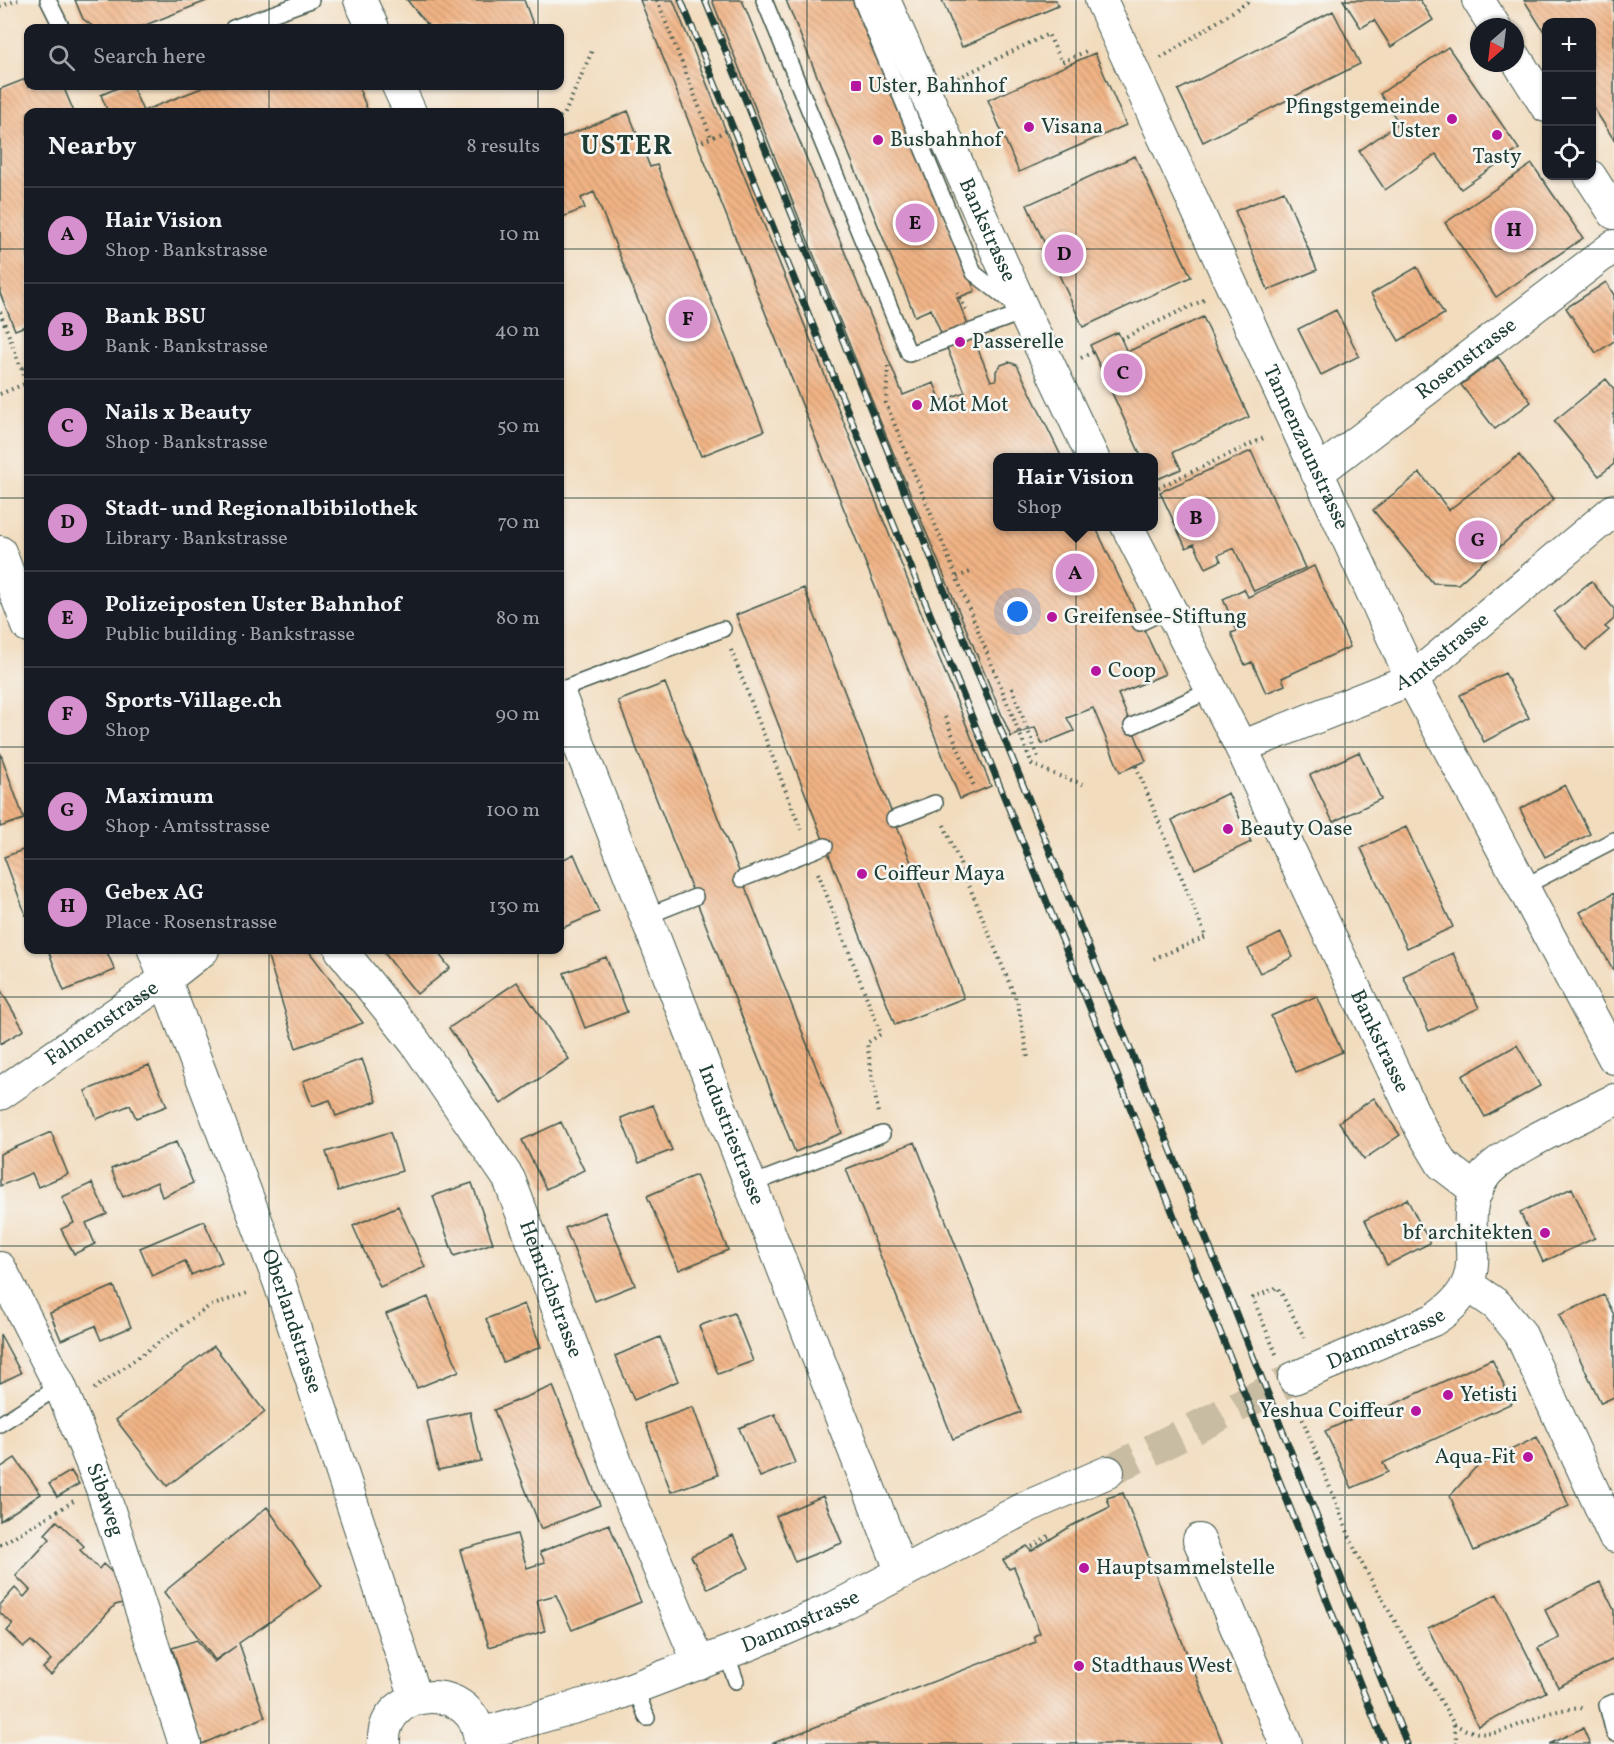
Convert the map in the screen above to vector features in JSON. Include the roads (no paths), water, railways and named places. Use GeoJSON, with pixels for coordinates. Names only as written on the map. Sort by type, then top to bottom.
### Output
{"type":"FeatureCollection","features":[{"type":"Feature","properties":{"kind":"street"},"geometry":{"type":"LineString","coordinates":[[360,0],[370,24]]}},
{"type":"Feature","properties":{"kind":"street","name":"Bankstrasse"},"geometry":{"type":"LineString","coordinates":[[884,0],[1024,312],[1091,453]]}},
{"type":"Feature","properties":{"kind":"street","name":"Tannenzaunstrasse"},"geometry":{"type":"LineString","coordinates":[[1101,0],[1412,679],[1614,1058]]}},
{"type":"Feature","properties":{"kind":"street"},"geometry":{"type":"LineString","coordinates":[[1478,0],[1490,18]]}},
{"type":"Feature","properties":{"kind":"street"},"geometry":{"type":"LineString","coordinates":[[1524,71],[1542,100]]}},
{"type":"Feature","properties":{"kind":"street"},"geometry":{"type":"LineString","coordinates":[[400,90],[408,108]]}},
{"type":"Feature","properties":{"kind":"street"},"geometry":{"type":"LineString","coordinates":[[1593,180],[1614,213]]}},
{"type":"Feature","properties":{"kind":"street","name":"Rosenstrasse"},"geometry":{"type":"LineString","coordinates":[[1317,473],[1614,246]]}},
{"type":"Feature","properties":{"kind":"street","name":"Amtsstrasse"},"geometry":{"type":"LineString","coordinates":[[1240,747],[1412,679],[1614,510]]}},
{"type":"Feature","properties":{"kind":"street","name":"Bankstrasse"},"geometry":{"type":"LineString","coordinates":[[1130,531],[1240,747],[1421,1129],[1442,1164],[1477,1191]]}},
{"type":"Feature","properties":{"kind":"street"},"geometry":{"type":"LineString","coordinates":[[0,552],[24,615]]}},
{"type":"Feature","properties":{"kind":"street","name":"Industriestrasse"},"geometry":{"type":"LineString","coordinates":[[564,706],[902,1573]]}},
{"type":"Feature","properties":{"kind":"street","name":"Oberlandstrasse"},"geometry":{"type":"LineString","coordinates":[[156,954],[279,1281],[416,1698]]}},
{"type":"Feature","properties":{"kind":"street","name":"Falmenstrasse"},"geometry":{"type":"LineString","coordinates":[[0,1094],[166,979],[198,954]]}},
{"type":"Feature","properties":{"kind":"street","name":"Heinrichstrasse"},"geometry":{"type":"LineString","coordinates":[[344,954],[415,1042],[509,1179],[629,1497],[720,1666]]}},
{"type":"Feature","properties":{"kind":"street"},"geometry":{"type":"LineString","coordinates":[[1614,1100],[1508,1155],[1487,1173],[1477,1191],[1471,1209],[1473,1264],[1468,1285],[1497,1305],[1520,1333],[1614,1536]]}},
{"type":"Feature","properties":{"kind":"street","name":"Sibaweg"},"geometry":{"type":"LineString","coordinates":[[0,1268],[64,1395],[101,1486],[185,1744]]}},
{"type":"Feature","properties":{"kind":"street","name":"Dammstrasse"},"geometry":{"type":"LineString","coordinates":[[1289,1380],[1432,1320],[1456,1302],[1468,1285]]}},
{"type":"Feature","properties":{"kind":"street","name":"Dammstrasse"},"geometry":{"type":"LineString","coordinates":[[480,1739],[635,1688],[720,1666],[1029,1506],[1108,1472]]}},
{"type":"Feature","properties":{"kind":"street"},"geometry":{"type":"LineString","coordinates":[[1199,1540],[1286,1744]]}},
{"type":"Feature","properties":{"kind":"street"},"geometry":{"type":"LineString","coordinates":[[384,1744],[390,1721],[400,1708],[416,1698],[438,1696],[458,1703],[473,1717],[480,1739]]}},
{"type":"Feature","properties":{"kind":"lane"},"geometry":{"type":"LineString","coordinates":[[48,0],[60,24]]}},
{"type":"Feature","properties":{"kind":"lane"},"geometry":{"type":"LineString","coordinates":[[244,24],[311,0]]}},
{"type":"Feature","properties":{"kind":"lane"},"geometry":{"type":"LineString","coordinates":[[764,0],[909,354],[1024,312]]}},
{"type":"Feature","properties":{"kind":"lane"},"geometry":{"type":"LineString","coordinates":[[861,0],[974,273],[1024,312]]}},
{"type":"Feature","properties":{"kind":"lane"},"geometry":{"type":"LineString","coordinates":[[1140,622],[1169,609]]}},
{"type":"Feature","properties":{"kind":"lane"},"geometry":{"type":"LineString","coordinates":[[564,689],[723,629]]}},
{"type":"Feature","properties":{"kind":"lane"},"geometry":{"type":"LineString","coordinates":[[1132,726],[1211,690]]}},
{"type":"Feature","properties":{"kind":"lane"},"geometry":{"type":"LineString","coordinates":[[894,819],[935,803]]}},
{"type":"Feature","properties":{"kind":"lane"},"geometry":{"type":"LineString","coordinates":[[1523,888],[1614,840]]}},
{"type":"Feature","properties":{"kind":"lane"},"geometry":{"type":"LineString","coordinates":[[742,879],[825,846]]}},
{"type":"Feature","properties":{"kind":"lane"},"geometry":{"type":"LineString","coordinates":[[647,916],[696,897]]}},
{"type":"Feature","properties":{"kind":"lane"},"geometry":{"type":"LineString","coordinates":[[752,1184],[882,1134]]}},
{"type":"Feature","properties":{"kind":"lane"},"geometry":{"type":"LineString","coordinates":[[0,1424],[64,1395]]}},
{"type":"Feature","properties":{"kind":"lane"},"geometry":{"type":"LineString","coordinates":[[635,1688],[647,1718]]}},
{"type":"Feature","properties":{"kind":"lane"},"geometry":{"type":"LineString","coordinates":[[1611,1703],[1614,1733]]}},
{"type":"Feature","properties":{"kind":"tunnel"},"geometry":{"type":"LineString","coordinates":[[1108,1472],[1294,1378]]}},
{"type":"Feature","properties":{"kind":"railway"},"geometry":{"type":"LineString","coordinates":[[681,0],[1158,1176],[1384,1744]]}},
{"type":"Feature","properties":{"kind":"railway"},"geometry":{"type":"LineString","coordinates":[[705,0],[1175,1160],[1407,1744]]}},
{"type":"Feature","properties":{"kind":"place","name":"Uster, Bahnhof"},"geometry":{"type":"Point","coordinates":[856,86]}},
{"type":"Feature","properties":{"kind":"place","name":"Pfingstgemeinde Uster"},"geometry":{"type":"Point","coordinates":[1452,119]}},
{"type":"Feature","properties":{"kind":"place","name":"Visana"},"geometry":{"type":"Point","coordinates":[1029,127]}},
{"type":"Feature","properties":{"kind":"place","name":"Tasty"},"geometry":{"type":"Point","coordinates":[1497,135]}},
{"type":"Feature","properties":{"kind":"place","name":"Busbahnhof"},"geometry":{"type":"Point","coordinates":[878,140]}},
{"type":"Feature","properties":{"kind":"place","name":"Polizeiposten Uster Bahnhof"},"geometry":{"type":"Point","coordinates":[915,223]}},
{"type":"Feature","properties":{"kind":"place","name":"Gebex AG"},"geometry":{"type":"Point","coordinates":[1514,230]}},
{"type":"Feature","properties":{"kind":"place","name":"Stadt- und Regionalbibilothek"},"geometry":{"type":"Point","coordinates":[1064,254]}},
{"type":"Feature","properties":{"kind":"place","name":"Sports-Village.ch"},"geometry":{"type":"Point","coordinates":[688,319]}},
{"type":"Feature","properties":{"kind":"place","name":"Passerelle"},"geometry":{"type":"Point","coordinates":[960,342]}},
{"type":"Feature","properties":{"kind":"place","name":"Nails x Beauty"},"geometry":{"type":"Point","coordinates":[1123,373]}},
{"type":"Feature","properties":{"kind":"place","name":"Mot Mot"},"geometry":{"type":"Point","coordinates":[917,405]}},
{"type":"Feature","properties":{"kind":"place","name":"Bank BSU"},"geometry":{"type":"Point","coordinates":[1196,518]}},
{"type":"Feature","properties":{"kind":"place","name":"Maximum"},"geometry":{"type":"Point","coordinates":[1478,540]}},
{"type":"Feature","properties":{"kind":"place","name":"Hair Vision"},"geometry":{"type":"Point","coordinates":[1075,573]}},
{"type":"Feature","properties":{"kind":"place","name":"Greifensee-Stiftung"},"geometry":{"type":"Point","coordinates":[1052,617]}},
{"type":"Feature","properties":{"kind":"place","name":"Coop"},"geometry":{"type":"Point","coordinates":[1096,671]}},
{"type":"Feature","properties":{"kind":"place","name":"Beauty Oase"},"geometry":{"type":"Point","coordinates":[1228,829]}},
{"type":"Feature","properties":{"kind":"place","name":"Coiffeur Maya"},"geometry":{"type":"Point","coordinates":[862,874]}},
{"type":"Feature","properties":{"kind":"place","name":"bf architekten"},"geometry":{"type":"Point","coordinates":[1545,1233]}},
{"type":"Feature","properties":{"kind":"place","name":"Yetisti"},"geometry":{"type":"Point","coordinates":[1448,1395]}},
{"type":"Feature","properties":{"kind":"place","name":"Yeshua Coiffeur"},"geometry":{"type":"Point","coordinates":[1416,1411]}},
{"type":"Feature","properties":{"kind":"place","name":"Aqua-Fit"},"geometry":{"type":"Point","coordinates":[1528,1457]}},
{"type":"Feature","properties":{"kind":"place","name":"Hauptsammelstelle"},"geometry":{"type":"Point","coordinates":[1084,1568]}},
{"type":"Feature","properties":{"kind":"place","name":"Stadthaus West"},"geometry":{"type":"Point","coordinates":[1079,1666]}},
{"type":"Feature","properties":{"kind":"district","name":"USTER"},"geometry":{"type":"Point","coordinates":[627,147]}}]}
